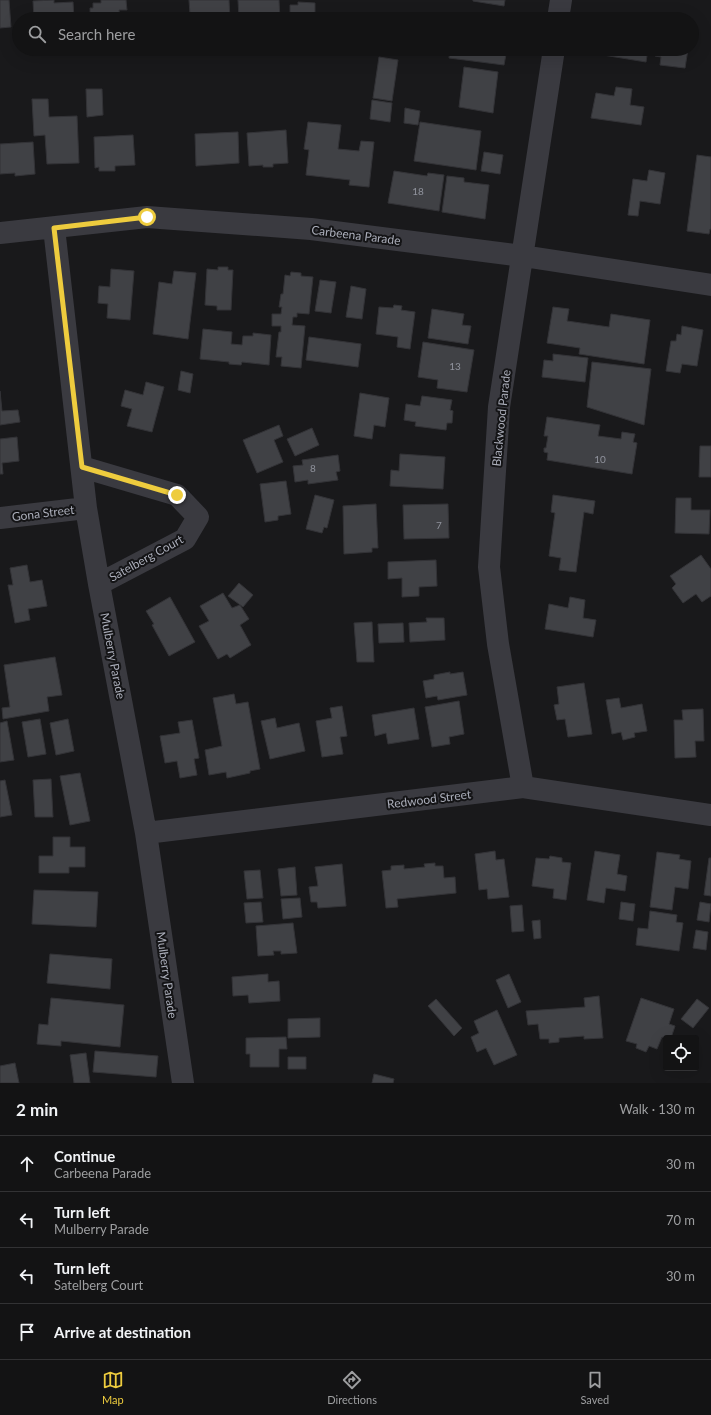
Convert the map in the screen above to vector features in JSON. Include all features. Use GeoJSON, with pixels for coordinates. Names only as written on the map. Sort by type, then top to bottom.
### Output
{"type":"FeatureCollection","features":[{"type":"Feature","properties":{"kind":"street"},"geometry":{"type":"LineString","coordinates":[[559,12],[561,0]]}},
{"type":"Feature","properties":{"kind":"street","name":"Blackwood Parade"},"geometry":{"type":"LineString","coordinates":[[523,787],[498,644],[489,567],[499,407],[553,56]]}},
{"type":"Feature","properties":{"kind":"street","name":"Carbeena Parade"},"geometry":{"type":"LineString","coordinates":[[0,232],[54,228],[147,217],[311,229],[523,256],[711,285]]}},
{"type":"Feature","properties":{"kind":"street","name":"Mulberry Parade"},"geometry":{"type":"LineString","coordinates":[[54,228],[86,508],[146,833],[183,1083]]}},
{"type":"Feature","properties":{"kind":"street","name":"Satelberg Court"},"geometry":{"type":"LineString","coordinates":[[82,467],[177,495],[198,517],[185,539],[99,584]]}},
{"type":"Feature","properties":{"kind":"street","name":"Gona Street"},"geometry":{"type":"LineString","coordinates":[[0,518],[86,508]]}},
{"type":"Feature","properties":{"kind":"street","name":"Redwood Street"},"geometry":{"type":"LineString","coordinates":[[146,833],[523,787],[711,815]]}},
{"type":"Feature","properties":{"kind":"building"},"geometry":{"type":"Polygon","coordinates":[[[0,0],[9,0],[11,27],[0,28],[0,0]]]}},
{"type":"Feature","properties":{"kind":"building"},"geometry":{"type":"Polygon","coordinates":[[[54,0],[54,3],[73,2],[74,12],[34,12],[33,1],[54,0]]]}},
{"type":"Feature","properties":{"kind":"building"},"geometry":{"type":"Polygon","coordinates":[[[101,0],[126,0],[127,10],[119,10],[119,12],[90,12],[90,8],[93,8],[93,3],[101,3],[101,0]]]}},
{"type":"Feature","properties":{"kind":"building"},"geometry":{"type":"Polygon","coordinates":[[[189,0],[229,0],[230,12],[190,12],[189,0]]]}},
{"type":"Feature","properties":{"kind":"building"},"geometry":{"type":"Polygon","coordinates":[[[238,0],[279,0],[280,12],[239,12],[238,0]]]}},
{"type":"Feature","properties":{"kind":"building"},"geometry":{"type":"Polygon","coordinates":[[[473,0],[505,0],[504,6],[473,0]]]}},
{"type":"Feature","properties":{"kind":"building"},"geometry":{"type":"Polygon","coordinates":[[[298,2],[315,3],[315,12],[290,12],[290,5],[298,5],[298,2]]]}},
{"type":"Feature","properties":{"kind":"building"},"geometry":{"type":"Polygon","coordinates":[[[449,56],[506,56],[504,65],[449,58],[449,56]]]}},
{"type":"Feature","properties":{"kind":"building"},"geometry":{"type":"Polygon","coordinates":[[[609,56],[647,56],[646,62],[609,56]]]}},
{"type":"Feature","properties":{"kind":"building"},"geometry":{"type":"Polygon","coordinates":[[[655,56],[687,56],[685,68],[660,65],[661,57],[655,56]]]}},
{"type":"Feature","properties":{"kind":"building"},"geometry":{"type":"Polygon","coordinates":[[[379,57],[398,60],[392,101],[373,98],[379,57]]]}},
{"type":"Feature","properties":{"kind":"building"},"geometry":{"type":"Polygon","coordinates":[[[464,67],[498,72],[493,113],[459,107],[464,67]]]}},
{"type":"Feature","properties":{"kind":"building"},"geometry":{"type":"Polygon","coordinates":[[[616,87],[632,89],[630,105],[644,107],[641,125],[591,118],[596,93],[614,96],[616,87]]]}},
{"type":"Feature","properties":{"kind":"building"},"geometry":{"type":"Polygon","coordinates":[[[86,89],[102,89],[103,115],[87,117],[86,89]]]}},
{"type":"Feature","properties":{"kind":"building"},"geometry":{"type":"Polygon","coordinates":[[[32,99],[48,99],[49,117],[77,116],[79,163],[47,164],[45,135],[34,136],[32,99]]]}},
{"type":"Feature","properties":{"kind":"building"},"geometry":{"type":"Polygon","coordinates":[[[372,100],[392,103],[390,122],[370,119],[372,100]]]}},
{"type":"Feature","properties":{"kind":"building"},"geometry":{"type":"Polygon","coordinates":[[[405,108],[420,111],[418,125],[404,123],[405,108]]]}},
{"type":"Feature","properties":{"kind":"building"},"geometry":{"type":"Polygon","coordinates":[[[308,122],[341,125],[338,149],[359,151],[361,141],[374,142],[369,187],[349,185],[350,180],[306,175],[309,150],[304,149],[308,122]]]}},
{"type":"Feature","properties":{"kind":"building"},"geometry":{"type":"Polygon","coordinates":[[[420,122],[481,131],[476,170],[414,161],[420,122]]]}},
{"type":"Feature","properties":{"kind":"building"},"geometry":{"type":"Polygon","coordinates":[[[286,130],[288,163],[273,164],[273,167],[263,167],[263,165],[249,166],[247,133],[286,130]]]}},
{"type":"Feature","properties":{"kind":"building"},"geometry":{"type":"Polygon","coordinates":[[[238,132],[239,163],[196,166],[195,134],[238,132]]]}},
{"type":"Feature","properties":{"kind":"building"},"geometry":{"type":"Polygon","coordinates":[[[133,135],[135,165],[115,166],[115,171],[99,171],[99,167],[95,168],[94,137],[133,135]]]}},
{"type":"Feature","properties":{"kind":"building"},"geometry":{"type":"Polygon","coordinates":[[[33,142],[35,174],[15,176],[15,173],[0,174],[0,144],[33,142]]]}},
{"type":"Feature","properties":{"kind":"building"},"geometry":{"type":"Polygon","coordinates":[[[484,152],[503,155],[500,174],[481,171],[484,152]]]}},
{"type":"Feature","properties":{"kind":"building"},"geometry":{"type":"Polygon","coordinates":[[[697,155],[711,157],[711,229],[709,234],[687,231],[697,155]]]}},
{"type":"Feature","properties":{"kind":"building"},"geometry":{"type":"Polygon","coordinates":[[[649,170],[665,173],[660,204],[640,201],[638,216],[628,215],[633,179],[647,181],[649,170]]]}},
{"type":"Feature","properties":{"kind":"building"},"geometry":{"type":"Polygon","coordinates":[[[394,171],[427,176],[428,173],[444,175],[439,211],[388,203],[394,171]]]}},
{"type":"Feature","properties":{"kind":"building"},"geometry":{"type":"Polygon","coordinates":[[[447,176],[464,178],[464,182],[489,185],[485,219],[442,212],[447,176]]]}},
{"type":"Feature","properties":{"kind":"building"},"geometry":{"type":"Polygon","coordinates":[[[218,267],[228,267],[228,270],[233,270],[231,310],[217,310],[217,306],[205,305],[207,269],[218,270],[218,267]]]}},
{"type":"Feature","properties":{"kind":"building"},"geometry":{"type":"Polygon","coordinates":[[[111,269],[134,271],[130,320],[107,318],[108,304],[98,303],[99,286],[110,287],[111,269]]]}},
{"type":"Feature","properties":{"kind":"building"},"geometry":{"type":"Polygon","coordinates":[[[174,271],[196,273],[188,339],[153,334],[159,282],[172,284],[174,271]]]}},
{"type":"Feature","properties":{"kind":"building"},"geometry":{"type":"Polygon","coordinates":[[[291,272],[301,273],[301,276],[313,277],[309,314],[297,313],[297,317],[293,317],[292,325],[305,326],[301,368],[281,366],[282,357],[276,357],[281,326],[272,326],[272,314],[281,314],[282,307],[279,307],[281,294],[283,294],[285,275],[290,276],[291,272]]]}},
{"type":"Feature","properties":{"kind":"building"},"geometry":{"type":"Polygon","coordinates":[[[320,280],[336,282],[331,313],[315,311],[320,280]]]}},
{"type":"Feature","properties":{"kind":"building"},"geometry":{"type":"Polygon","coordinates":[[[351,286],[366,289],[362,319],[346,317],[351,286]]]}},
{"type":"Feature","properties":{"kind":"building"},"geometry":{"type":"Polygon","coordinates":[[[394,305],[402,306],[401,310],[415,312],[410,349],[397,347],[398,337],[376,334],[379,307],[393,308],[394,305]]]}},
{"type":"Feature","properties":{"kind":"building"},"geometry":{"type":"Polygon","coordinates":[[[553,307],[569,309],[567,321],[609,327],[611,314],[650,320],[644,364],[579,354],[580,348],[547,343],[553,307]]]}},
{"type":"Feature","properties":{"kind":"building"},"geometry":{"type":"Polygon","coordinates":[[[432,309],[464,314],[462,325],[471,326],[468,344],[428,338],[432,309]]]}},
{"type":"Feature","properties":{"kind":"building"},"geometry":{"type":"Polygon","coordinates":[[[682,326],[703,330],[697,366],[682,364],[680,373],[666,371],[671,341],[676,341],[677,334],[681,335],[682,326]]]}},
{"type":"Feature","properties":{"kind":"building"},"geometry":{"type":"Polygon","coordinates":[[[203,329],[232,332],[231,344],[242,345],[243,336],[253,336],[253,333],[271,335],[269,365],[242,362],[241,365],[229,364],[229,362],[200,359],[203,329]]]}},
{"type":"Feature","properties":{"kind":"building"},"geometry":{"type":"Polygon","coordinates":[[[309,337],[361,344],[358,367],[306,360],[309,337]]]}},
{"type":"Feature","properties":{"kind":"building"},"geometry":{"type":"Polygon","coordinates":[[[423,342],[474,350],[467,392],[437,388],[438,380],[418,377],[423,342]]]}},
{"type":"Feature","properties":{"kind":"building"},"geometry":{"type":"Polygon","coordinates":[[[553,354],[588,358],[585,382],[542,377],[544,360],[553,361],[553,354]]]}},
{"type":"Feature","properties":{"kind":"building"},"geometry":{"type":"Polygon","coordinates":[[[592,362],[651,369],[644,425],[587,407],[592,362]]]}},
{"type":"Feature","properties":{"kind":"building"},"geometry":{"type":"Polygon","coordinates":[[[181,371],[193,374],[190,393],[178,390],[181,371]]]}},
{"type":"Feature","properties":{"kind":"building"},"geometry":{"type":"Polygon","coordinates":[[[146,382],[164,387],[152,432],[127,426],[132,409],[121,406],[125,390],[143,395],[146,382]]]}},
{"type":"Feature","properties":{"kind":"building"},"geometry":{"type":"Polygon","coordinates":[[[0,391],[2,411],[18,410],[20,422],[0,425],[0,391]]]}},
{"type":"Feature","properties":{"kind":"building"},"geometry":{"type":"Polygon","coordinates":[[[360,393],[389,398],[385,427],[374,425],[372,439],[354,436],[360,393]]]}},
{"type":"Feature","properties":{"kind":"building"},"geometry":{"type":"Polygon","coordinates":[[[422,396],[452,400],[450,410],[453,411],[452,423],[447,423],[446,430],[415,426],[416,422],[404,420],[406,404],[420,406],[422,396]]]}},
{"type":"Feature","properties":{"kind":"building"},"geometry":{"type":"Polygon","coordinates":[[[547,417],[600,425],[598,436],[621,439],[622,432],[635,434],[633,442],[637,443],[632,474],[547,460],[548,453],[544,452],[544,448],[546,448],[548,436],[544,436],[547,417]]]}},
{"type":"Feature","properties":{"kind":"building"},"geometry":{"type":"Polygon","coordinates":[[[279,425],[283,436],[274,440],[283,462],[257,473],[243,440],[279,425]]]}},
{"type":"Feature","properties":{"kind":"building"},"geometry":{"type":"Polygon","coordinates":[[[312,428],[319,445],[295,456],[287,439],[312,428]]]}},
{"type":"Feature","properties":{"kind":"building"},"geometry":{"type":"Polygon","coordinates":[[[17,437],[19,461],[2,463],[3,474],[0,474],[0,439],[17,437]]]}},
{"type":"Feature","properties":{"kind":"building"},"geometry":{"type":"Polygon","coordinates":[[[700,446],[711,446],[711,477],[699,477],[700,446]]]}},
{"type":"Feature","properties":{"kind":"building"},"geometry":{"type":"Polygon","coordinates":[[[400,454],[445,457],[443,489],[390,486],[391,470],[399,471],[400,454]]]}},
{"type":"Feature","properties":{"kind":"building"},"geometry":{"type":"Polygon","coordinates":[[[338,455],[340,471],[336,472],[338,480],[308,484],[308,480],[295,482],[293,466],[303,465],[302,460],[338,455]]]}},
{"type":"Feature","properties":{"kind":"building"},"geometry":{"type":"Polygon","coordinates":[[[286,481],[291,514],[278,516],[278,520],[265,522],[260,484],[286,481]]]}},
{"type":"Feature","properties":{"kind":"building"},"geometry":{"type":"Polygon","coordinates":[[[315,495],[334,500],[327,528],[324,527],[322,533],[306,529],[315,495]]]}},
{"type":"Feature","properties":{"kind":"building"},"geometry":{"type":"Polygon","coordinates":[[[553,495],[595,501],[593,514],[584,512],[576,572],[559,570],[561,558],[549,556],[555,513],[551,512],[553,495]]]}},
{"type":"Feature","properties":{"kind":"building"},"geometry":{"type":"Polygon","coordinates":[[[676,498],[691,498],[691,510],[710,510],[709,534],[675,533],[676,498]]]}},
{"type":"Feature","properties":{"kind":"building"},"geometry":{"type":"Polygon","coordinates":[[[376,504],[378,548],[372,548],[372,552],[344,554],[343,506],[376,504]]]}},
{"type":"Feature","properties":{"kind":"building"},"geometry":{"type":"Polygon","coordinates":[[[448,504],[449,538],[404,539],[403,505],[448,504]]]}},
{"type":"Feature","properties":{"kind":"building"},"geometry":{"type":"Polygon","coordinates":[[[701,555],[711,569],[711,596],[702,602],[696,594],[683,603],[672,588],[676,584],[670,576],[701,555]]]}},
{"type":"Feature","properties":{"kind":"building"},"geometry":{"type":"Polygon","coordinates":[[[436,560],[437,586],[419,587],[419,596],[402,597],[402,578],[388,579],[388,562],[436,560]]]}},
{"type":"Feature","properties":{"kind":"building"},"geometry":{"type":"Polygon","coordinates":[[[27,565],[30,582],[42,580],[47,606],[28,609],[30,620],[15,623],[8,585],[13,585],[10,568],[27,565]]]}},
{"type":"Feature","properties":{"kind":"building"},"geometry":{"type":"Polygon","coordinates":[[[239,583],[253,595],[243,607],[228,596],[239,583]]]}},
{"type":"Feature","properties":{"kind":"building"},"geometry":{"type":"Polygon","coordinates":[[[223,593],[232,608],[240,605],[249,619],[240,625],[251,645],[230,658],[227,654],[218,659],[199,626],[209,621],[200,606],[223,593]]]}},
{"type":"Feature","properties":{"kind":"building"},"geometry":{"type":"Polygon","coordinates":[[[170,597],[195,642],[169,656],[152,625],[154,624],[146,611],[170,597]]]}},
{"type":"Feature","properties":{"kind":"building"},"geometry":{"type":"Polygon","coordinates":[[[570,597],[585,600],[583,618],[596,620],[593,637],[545,629],[549,604],[568,608],[570,597]]]}},
{"type":"Feature","properties":{"kind":"building"},"geometry":{"type":"Polygon","coordinates":[[[426,618],[444,618],[445,640],[410,642],[409,623],[427,622],[426,618]]]}},
{"type":"Feature","properties":{"kind":"building"},"geometry":{"type":"Polygon","coordinates":[[[372,622],[374,662],[357,662],[354,623],[372,622]]]}},
{"type":"Feature","properties":{"kind":"building"},"geometry":{"type":"Polygon","coordinates":[[[403,623],[404,642],[379,643],[378,624],[403,623]]]}},
{"type":"Feature","properties":{"kind":"building"},"geometry":{"type":"Polygon","coordinates":[[[55,657],[62,695],[47,697],[49,711],[3,719],[2,708],[10,707],[4,665],[55,657]]]}},
{"type":"Feature","properties":{"kind":"building"},"geometry":{"type":"Polygon","coordinates":[[[450,672],[450,674],[463,672],[467,695],[438,700],[437,696],[426,698],[423,681],[434,679],[434,675],[450,672]]]}},
{"type":"Feature","properties":{"kind":"building"},"geometry":{"type":"Polygon","coordinates":[[[584,683],[592,734],[568,737],[565,719],[557,720],[554,705],[559,704],[557,687],[584,683]]]}},
{"type":"Feature","properties":{"kind":"building"},"geometry":{"type":"Polygon","coordinates":[[[234,694],[236,704],[248,702],[260,769],[250,771],[250,773],[227,778],[226,772],[209,775],[205,750],[222,746],[213,698],[234,694]]]}},
{"type":"Feature","properties":{"kind":"building"},"geometry":{"type":"Polygon","coordinates":[[[619,698],[621,708],[642,704],[647,731],[634,733],[635,737],[623,740],[621,732],[612,734],[606,700],[619,698]]]}},
{"type":"Feature","properties":{"kind":"building"},"geometry":{"type":"Polygon","coordinates":[[[459,701],[464,734],[449,737],[450,744],[432,747],[425,707],[459,701]]]}},
{"type":"Feature","properties":{"kind":"building"},"geometry":{"type":"Polygon","coordinates":[[[342,706],[347,736],[340,737],[343,754],[322,757],[316,721],[332,718],[330,708],[342,706]]]}},
{"type":"Feature","properties":{"kind":"building"},"geometry":{"type":"Polygon","coordinates":[[[414,708],[419,739],[388,744],[386,733],[375,736],[372,715],[414,708]]]}},
{"type":"Feature","properties":{"kind":"building"},"geometry":{"type":"Polygon","coordinates":[[[703,709],[704,741],[695,741],[696,757],[675,758],[674,720],[683,720],[682,710],[703,709]]]}},
{"type":"Feature","properties":{"kind":"building"},"geometry":{"type":"Polygon","coordinates":[[[275,718],[277,728],[299,723],[305,751],[270,759],[261,721],[275,718]]]}},
{"type":"Feature","properties":{"kind":"building"},"geometry":{"type":"Polygon","coordinates":[[[40,719],[46,754],[28,757],[22,722],[40,719]]]}},
{"type":"Feature","properties":{"kind":"building"},"geometry":{"type":"Polygon","coordinates":[[[68,719],[74,751],[56,755],[50,723],[68,719]]]}},
{"type":"Feature","properties":{"kind":"building"},"geometry":{"type":"Polygon","coordinates":[[[192,720],[199,758],[194,759],[197,775],[180,778],[177,761],[165,763],[160,736],[180,733],[178,722],[192,720]]]}},
{"type":"Feature","properties":{"kind":"building"},"geometry":{"type":"Polygon","coordinates":[[[7,721],[14,760],[0,762],[0,723],[7,721]]]}},
{"type":"Feature","properties":{"kind":"building"},"geometry":{"type":"Polygon","coordinates":[[[80,773],[90,821],[70,825],[60,776],[80,773]]]}},
{"type":"Feature","properties":{"kind":"building"},"geometry":{"type":"Polygon","coordinates":[[[51,779],[53,817],[35,817],[33,780],[51,779]]]}},
{"type":"Feature","properties":{"kind":"building"},"geometry":{"type":"Polygon","coordinates":[[[5,780],[12,815],[0,817],[0,781],[5,780]]]}},
{"type":"Feature","properties":{"kind":"building"},"geometry":{"type":"Polygon","coordinates":[[[53,837],[70,837],[70,847],[85,847],[85,867],[69,867],[69,873],[39,873],[39,856],[53,856],[53,837]]]}},
{"type":"Feature","properties":{"kind":"building"},"geometry":{"type":"Polygon","coordinates":[[[495,851],[496,860],[504,859],[509,897],[488,899],[487,889],[479,890],[475,854],[495,851]]]}},
{"type":"Feature","properties":{"kind":"building"},"geometry":{"type":"Polygon","coordinates":[[[595,851],[620,855],[617,874],[627,876],[625,891],[606,888],[604,903],[587,900],[595,851]]]}},
{"type":"Feature","properties":{"kind":"building"},"geometry":{"type":"Polygon","coordinates":[[[657,852],[680,855],[679,859],[691,861],[688,889],[675,887],[672,910],[650,907],[657,852]]]}},
{"type":"Feature","properties":{"kind":"building"},"geometry":{"type":"Polygon","coordinates":[[[550,856],[562,858],[562,862],[571,863],[566,900],[553,898],[554,889],[532,886],[536,858],[549,859],[550,856]]]}},
{"type":"Feature","properties":{"kind":"building"},"geometry":{"type":"Polygon","coordinates":[[[709,858],[711,858],[711,896],[704,895],[709,858]]]}},
{"type":"Feature","properties":{"kind":"building"},"geometry":{"type":"Polygon","coordinates":[[[435,863],[435,866],[443,866],[444,878],[455,877],[456,893],[397,899],[398,907],[386,908],[382,871],[391,870],[391,866],[404,865],[404,869],[425,867],[424,864],[435,863]]]}},
{"type":"Feature","properties":{"kind":"building"},"geometry":{"type":"Polygon","coordinates":[[[342,864],[346,906],[318,908],[317,902],[311,902],[309,887],[318,886],[315,867],[342,864]]]}},
{"type":"Feature","properties":{"kind":"building"},"geometry":{"type":"Polygon","coordinates":[[[295,867],[297,895],[281,896],[278,869],[295,867]]]}},
{"type":"Feature","properties":{"kind":"building"},"geometry":{"type":"Polygon","coordinates":[[[260,870],[263,898],[247,899],[244,871],[260,870]]]}},
{"type":"Feature","properties":{"kind":"building"},"geometry":{"type":"Polygon","coordinates":[[[34,890],[98,892],[96,927],[32,924],[34,890]]]}},
{"type":"Feature","properties":{"kind":"building"},"geometry":{"type":"Polygon","coordinates":[[[300,898],[302,917],[283,919],[281,899],[300,898]]]}},
{"type":"Feature","properties":{"kind":"building"},"geometry":{"type":"Polygon","coordinates":[[[261,902],[263,922],[246,923],[244,903],[261,902]]]}},
{"type":"Feature","properties":{"kind":"building"},"geometry":{"type":"Polygon","coordinates":[[[621,902],[635,904],[633,921],[619,919],[621,902]]]}},
{"type":"Feature","properties":{"kind":"building"},"geometry":{"type":"Polygon","coordinates":[[[700,902],[711,904],[709,922],[697,920],[700,902]]]}},
{"type":"Feature","properties":{"kind":"building"},"geometry":{"type":"Polygon","coordinates":[[[522,905],[524,931],[512,932],[510,906],[522,905]]]}},
{"type":"Feature","properties":{"kind":"building"},"geometry":{"type":"Polygon","coordinates":[[[650,911],[677,915],[676,922],[683,923],[679,951],[636,945],[638,928],[648,929],[650,911]]]}},
{"type":"Feature","properties":{"kind":"building"},"geometry":{"type":"Polygon","coordinates":[[[540,920],[541,938],[534,939],[532,921],[540,920]]]}},
{"type":"Feature","properties":{"kind":"building"},"geometry":{"type":"Polygon","coordinates":[[[293,923],[297,953],[281,954],[281,951],[273,951],[274,955],[258,956],[256,926],[293,923]]]}},
{"type":"Feature","properties":{"kind":"building"},"geometry":{"type":"Polygon","coordinates":[[[696,930],[708,932],[706,950],[693,948],[696,930]]]}},
{"type":"Feature","properties":{"kind":"building"},"geometry":{"type":"Polygon","coordinates":[[[50,954],[112,959],[110,989],[47,983],[50,954]]]}},
{"type":"Feature","properties":{"kind":"building"},"geometry":{"type":"Polygon","coordinates":[[[268,974],[268,982],[279,981],[280,1001],[249,1003],[248,995],[233,996],[232,977],[268,974]]]}},
{"type":"Feature","properties":{"kind":"building"},"geometry":{"type":"Polygon","coordinates":[[[509,974],[521,1002],[508,1008],[496,980],[509,974]]]}},
{"type":"Feature","properties":{"kind":"building"},"geometry":{"type":"Polygon","coordinates":[[[599,996],[603,1038],[584,1039],[584,1036],[559,1038],[559,1042],[549,1043],[549,1039],[540,1039],[538,1024],[528,1025],[526,1011],[585,1007],[584,998],[599,996]]]}},
{"type":"Feature","properties":{"kind":"building"},"geometry":{"type":"Polygon","coordinates":[[[51,998],[124,1005],[120,1047],[61,1041],[61,1046],[37,1044],[39,1024],[48,1025],[51,998]]]}},
{"type":"Feature","properties":{"kind":"building"},"geometry":{"type":"Polygon","coordinates":[[[641,998],[674,1009],[669,1024],[675,1026],[672,1035],[663,1035],[657,1049],[649,1046],[646,1052],[636,1048],[637,1044],[626,1041],[641,998]]]}},
{"type":"Feature","properties":{"kind":"building"},"geometry":{"type":"Polygon","coordinates":[[[436,999],[462,1028],[454,1036],[428,1006],[436,999]]]}},
{"type":"Feature","properties":{"kind":"building"},"geometry":{"type":"Polygon","coordinates":[[[697,999],[709,1008],[693,1028],[681,1019],[697,999]]]}},
{"type":"Feature","properties":{"kind":"building"},"geometry":{"type":"Polygon","coordinates":[[[497,1010],[517,1055],[494,1065],[486,1048],[477,1052],[471,1037],[479,1033],[474,1021],[497,1010]]]}},
{"type":"Feature","properties":{"kind":"building"},"geometry":{"type":"Polygon","coordinates":[[[320,1018],[320,1037],[288,1038],[288,1019],[320,1018]]]}},
{"type":"Feature","properties":{"kind":"building"},"geometry":{"type":"Polygon","coordinates":[[[286,1037],[287,1049],[279,1049],[279,1067],[250,1067],[250,1054],[246,1054],[246,1038],[286,1037]]]}},
{"type":"Feature","properties":{"kind":"building"},"geometry":{"type":"Polygon","coordinates":[[[95,1051],[158,1056],[156,1077],[93,1072],[95,1051]]]}},
{"type":"Feature","properties":{"kind":"building"},"geometry":{"type":"Polygon","coordinates":[[[86,1053],[90,1083],[74,1083],[70,1055],[86,1053]]]}},
{"type":"Feature","properties":{"kind":"building"},"geometry":{"type":"Polygon","coordinates":[[[288,1057],[306,1057],[306,1069],[288,1069],[288,1057]]]}},
{"type":"Feature","properties":{"kind":"building"},"geometry":{"type":"Polygon","coordinates":[[[15,1063],[19,1083],[0,1083],[0,1066],[15,1063]]]}},
{"type":"Feature","properties":{"kind":"building"},"geometry":{"type":"Polygon","coordinates":[[[374,1074],[394,1079],[393,1083],[372,1083],[374,1074]]]}},
{"type":"Feature","properties":{"kind":"route"},"geometry":{"type":"LineString","coordinates":[[147,217],[54,228],[82,467],[177,495]]}}]}
